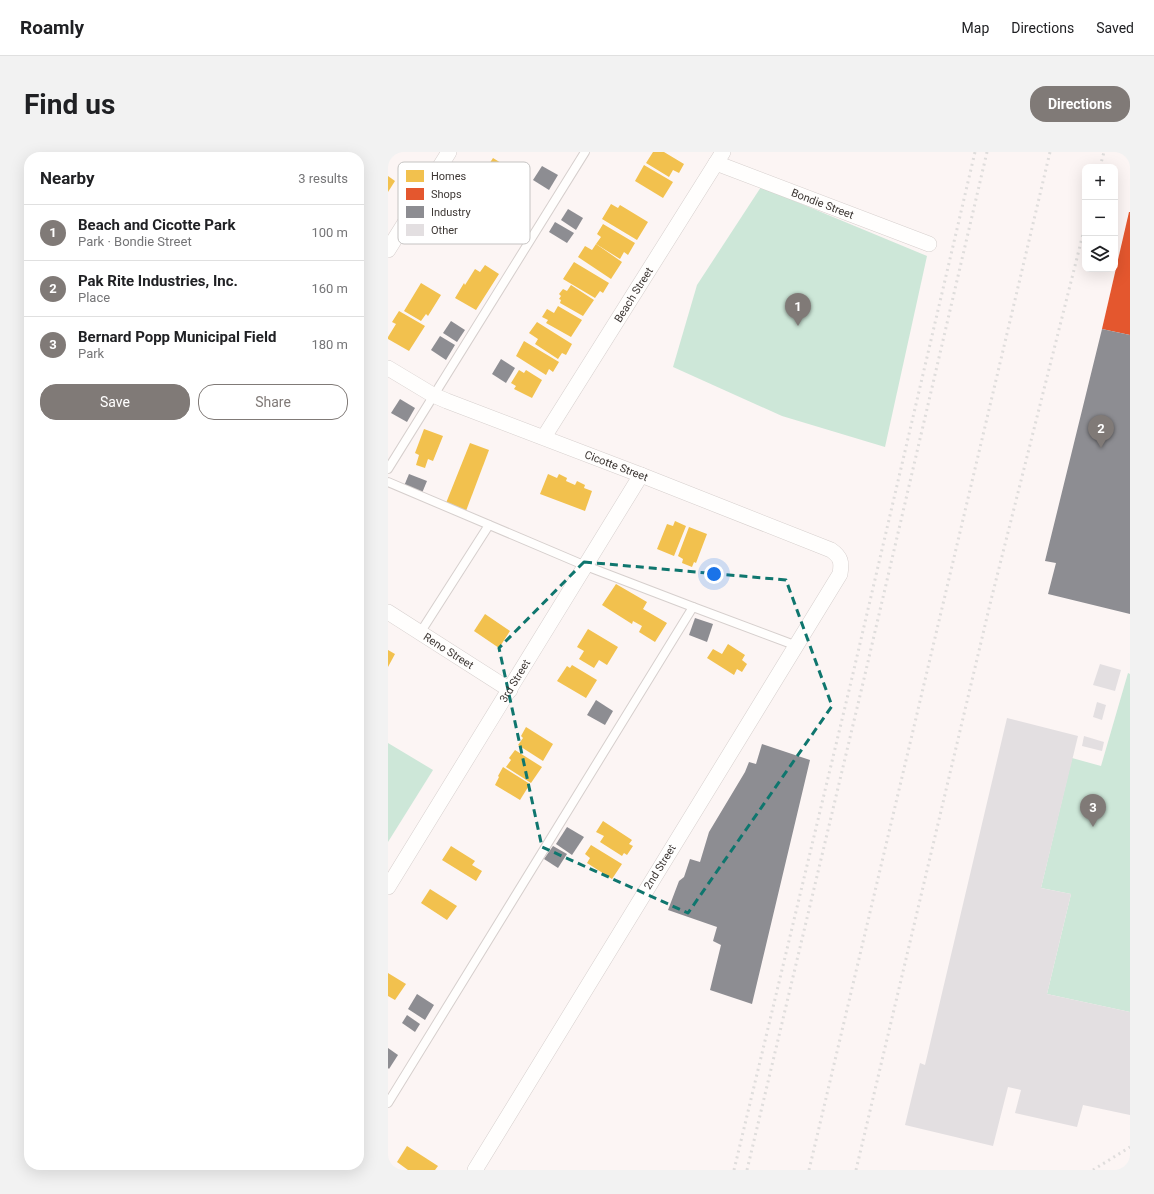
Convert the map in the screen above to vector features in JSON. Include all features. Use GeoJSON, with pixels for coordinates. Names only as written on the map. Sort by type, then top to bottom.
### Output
{"type":"FeatureCollection","features":[{"type":"Feature","properties":{"kind":"street"},"geometry":{"type":"LineString","coordinates":[[443,162],[449,152]]}},
{"type":"Feature","properties":{"kind":"street","name":"Bondie Street"},"geometry":{"type":"LineString","coordinates":[[720,158],[929,244]]}},
{"type":"Feature","properties":{"kind":"street","name":"Beach Street"},"geometry":{"type":"LineString","coordinates":[[544,437],[720,158]]}},
{"type":"Feature","properties":{"kind":"street"},"geometry":{"type":"LineString","coordinates":[[388,250],[398,234]]}},
{"type":"Feature","properties":{"kind":"street","name":"Cicotte Street"},"geometry":{"type":"LineString","coordinates":[[388,368],[433,395],[831,550],[837,554],[842,564]]}},
{"type":"Feature","properties":{"kind":"street","name":"3rd Street"},"geometry":{"type":"LineString","coordinates":[[388,888],[641,475]]}},
{"type":"Feature","properties":{"kind":"street","name":"2nd Street"},"geometry":{"type":"LineString","coordinates":[[475,1170],[797,646],[840,574],[842,564]]}},
{"type":"Feature","properties":{"kind":"street","name":"Reno Street"},"geometry":{"type":"LineString","coordinates":[[388,612],[510,690]]}},
{"type":"Feature","properties":{"kind":"lane"},"geometry":{"type":"LineString","coordinates":[[530,240],[585,152]]}},
{"type":"Feature","properties":{"kind":"lane"},"geometry":{"type":"LineString","coordinates":[[388,468],[527,244]]}},
{"type":"Feature","properties":{"kind":"lane"},"geometry":{"type":"LineString","coordinates":[[388,482],[586,566],[797,646]]}},
{"type":"Feature","properties":{"kind":"lane"},"geometry":{"type":"LineString","coordinates":[[420,633],[489,525]]}},
{"type":"Feature","properties":{"kind":"lane"},"geometry":{"type":"LineString","coordinates":[[388,1103],[693,606]]}},
{"type":"Feature","properties":{"kind":"highlighted area"},"geometry":{"type":"Polygon","coordinates":[[[584,562],[786,580],[832,706],[688,913],[542,847],[499,648],[584,562]]]}},
{"type":"Feature","properties":{"kind":"green space"},"geometry":{"type":"Polygon","coordinates":[[[761,187],[927,256],[885,447],[782,416],[673,367],[697,285],[761,187]]]}},
{"type":"Feature","properties":{"kind":"green space"},"geometry":{"type":"Polygon","coordinates":[[[1128,673],[1130,674],[1130,1012],[1047,994],[1071,894],[1041,888],[1072,758],[1101,766],[1128,673]]]}},
{"type":"Feature","properties":{"kind":"green space"},"geometry":{"type":"Polygon","coordinates":[[[388,743],[433,770],[388,842],[388,743]]]}},
{"type":"Feature","properties":{"kind":"building: Homes"},"geometry":{"type":"Polygon","coordinates":[[[653,152],[664,152],[684,164],[679,173],[673,170],[669,177],[646,163],[653,152]]]}},
{"type":"Feature","properties":{"kind":"building: Homes"},"geometry":{"type":"Polygon","coordinates":[[[493,158],[500,162],[490,162],[493,158]]]}},
{"type":"Feature","properties":{"kind":"building: Homes"},"geometry":{"type":"Polygon","coordinates":[[[644,165],[673,182],[663,198],[635,181],[644,165]]]}},
{"type":"Feature","properties":{"kind":"building: Homes"},"geometry":{"type":"Polygon","coordinates":[[[388,176],[395,181],[388,192],[388,176]]]}},
{"type":"Feature","properties":{"kind":"building: Homes"},"geometry":{"type":"Polygon","coordinates":[[[611,204],[618,208],[620,205],[648,222],[637,240],[602,219],[611,204]]]}},
{"type":"Feature","properties":{"kind":"building: Homes"},"geometry":{"type":"Polygon","coordinates":[[[603,224],[635,243],[628,255],[624,252],[620,259],[596,244],[601,237],[597,234],[603,224]]]}},
{"type":"Feature","properties":{"kind":"building: Homes"},"geometry":{"type":"Polygon","coordinates":[[[596,244],[622,262],[611,279],[578,257],[585,246],[592,250],[596,244]]]}},
{"type":"Feature","properties":{"kind":"building: Homes"},"geometry":{"type":"Polygon","coordinates":[[[574,262],[609,283],[603,293],[600,291],[595,298],[563,279],[574,262]]]}},
{"type":"Feature","properties":{"kind":"building: Homes"},"geometry":{"type":"Polygon","coordinates":[[[485,265],[499,274],[476,310],[455,298],[475,269],[480,272],[485,265]]]}},
{"type":"Feature","properties":{"kind":"building: Homes"},"geometry":{"type":"Polygon","coordinates":[[[421,283],[441,295],[428,316],[426,314],[421,321],[404,311],[421,283]]]}},
{"type":"Feature","properties":{"kind":"building: Homes"},"geometry":{"type":"Polygon","coordinates":[[[571,285],[594,300],[583,316],[560,303],[561,300],[559,299],[561,296],[559,294],[563,289],[567,291],[571,285]]]}},
{"type":"Feature","properties":{"kind":"building: Homes"},"geometry":{"type":"Polygon","coordinates":[[[558,306],[582,320],[571,337],[546,323],[548,320],[542,317],[547,309],[554,313],[558,306]]]}},
{"type":"Feature","properties":{"kind":"building: Homes"},"geometry":{"type":"Polygon","coordinates":[[[399,311],[425,326],[409,351],[388,339],[396,324],[392,322],[399,311]]]}},
{"type":"Feature","properties":{"kind":"building: Homes"},"geometry":{"type":"Polygon","coordinates":[[[537,322],[572,344],[566,355],[562,353],[558,359],[535,344],[538,339],[529,333],[537,322]]]}},
{"type":"Feature","properties":{"kind":"building: Homes"},"geometry":{"type":"Polygon","coordinates":[[[524,341],[559,362],[553,372],[549,369],[546,375],[516,356],[524,341]]]}},
{"type":"Feature","properties":{"kind":"building: Homes"},"geometry":{"type":"Polygon","coordinates":[[[519,370],[524,373],[526,370],[542,380],[532,398],[514,389],[516,386],[511,383],[519,370]]]}},
{"type":"Feature","properties":{"kind":"building: Homes"},"geometry":{"type":"Polygon","coordinates":[[[424,429],[443,436],[433,461],[428,459],[425,468],[416,465],[419,455],[415,453],[424,429]]]}},
{"type":"Feature","properties":{"kind":"building: Homes"},"geometry":{"type":"Polygon","coordinates":[[[470,443],[489,450],[466,511],[446,503],[470,443]]]}},
{"type":"Feature","properties":{"kind":"building: Homes"},"geometry":{"type":"Polygon","coordinates":[[[548,474],[557,478],[559,474],[567,478],[566,481],[575,485],[577,481],[585,485],[584,488],[592,491],[585,511],[540,494],[548,474]]]}},
{"type":"Feature","properties":{"kind":"building: Homes"},"geometry":{"type":"Polygon","coordinates":[[[675,521],[686,526],[674,556],[657,549],[667,524],[673,526],[675,521]]]}},
{"type":"Feature","properties":{"kind":"building: Homes"},"geometry":{"type":"Polygon","coordinates":[[[689,527],[707,534],[696,563],[694,562],[692,567],[682,563],[683,559],[678,556],[689,527]]]}},
{"type":"Feature","properties":{"kind":"building: Homes"},"geometry":{"type":"Polygon","coordinates":[[[616,584],[647,602],[643,609],[667,623],[655,642],[639,632],[642,626],[633,621],[632,624],[602,605],[616,584]]]}},
{"type":"Feature","properties":{"kind":"building: Homes"},"geometry":{"type":"Polygon","coordinates":[[[485,614],[510,631],[499,648],[474,631],[485,614]]]}},
{"type":"Feature","properties":{"kind":"building: Homes"},"geometry":{"type":"Polygon","coordinates":[[[588,629],[618,647],[607,665],[599,660],[594,668],[579,659],[584,651],[577,647],[588,629]]]}},
{"type":"Feature","properties":{"kind":"building: Homes"},"geometry":{"type":"Polygon","coordinates":[[[728,644],[745,655],[742,660],[747,664],[742,672],[737,669],[734,675],[707,658],[713,649],[722,654],[728,644]]]}},
{"type":"Feature","properties":{"kind":"building: Homes"},"geometry":{"type":"Polygon","coordinates":[[[388,650],[395,654],[388,667],[388,650]]]}},
{"type":"Feature","properties":{"kind":"building: Homes"},"geometry":{"type":"Polygon","coordinates":[[[572,665],[597,680],[586,698],[557,681],[567,666],[570,668],[572,665]]]}},
{"type":"Feature","properties":{"kind":"building: Homes"},"geometry":{"type":"Polygon","coordinates":[[[526,727],[553,744],[543,761],[518,745],[523,738],[521,736],[526,727]]]}},
{"type":"Feature","properties":{"kind":"building: Homes"},"geometry":{"type":"Polygon","coordinates":[[[515,750],[542,767],[531,783],[506,767],[511,760],[509,758],[515,750]]]}},
{"type":"Feature","properties":{"kind":"building: Homes"},"geometry":{"type":"Polygon","coordinates":[[[503,767],[530,784],[520,800],[495,785],[503,767]]]}},
{"type":"Feature","properties":{"kind":"building: Homes"},"geometry":{"type":"Polygon","coordinates":[[[603,821],[632,840],[629,844],[633,846],[627,855],[624,853],[622,856],[600,842],[604,836],[596,832],[603,821]]]}},
{"type":"Feature","properties":{"kind":"building: Homes"},"geometry":{"type":"Polygon","coordinates":[[[591,845],[622,864],[612,879],[587,863],[590,858],[585,854],[591,845]]]}},
{"type":"Feature","properties":{"kind":"building: Homes"},"geometry":{"type":"Polygon","coordinates":[[[451,846],[475,861],[472,865],[482,871],[476,881],[442,860],[451,846]]]}},
{"type":"Feature","properties":{"kind":"building: Homes"},"geometry":{"type":"Polygon","coordinates":[[[430,889],[457,906],[447,920],[421,903],[430,889]]]}},
{"type":"Feature","properties":{"kind":"building: Homes"},"geometry":{"type":"Polygon","coordinates":[[[388,973],[406,984],[395,1000],[388,996],[388,973]]]}},
{"type":"Feature","properties":{"kind":"building: Homes"},"geometry":{"type":"Polygon","coordinates":[[[407,1146],[438,1166],[435,1170],[408,1170],[397,1162],[407,1146]]]}},
{"type":"Feature","properties":{"kind":"building: Shops"},"geometry":{"type":"Polygon","coordinates":[[[1130,212],[1130,335],[1102,329],[1115,272],[1118,272],[1118,260],[1130,212]]]}},
{"type":"Feature","properties":{"kind":"building: Industry"},"geometry":{"type":"Polygon","coordinates":[[[542,166],[558,175],[549,190],[533,180],[542,166]]]}},
{"type":"Feature","properties":{"kind":"building: Industry"},"geometry":{"type":"Polygon","coordinates":[[[568,209],[583,218],[576,230],[561,220],[568,209]]]}},
{"type":"Feature","properties":{"kind":"building: Industry"},"geometry":{"type":"Polygon","coordinates":[[[555,222],[574,233],[567,243],[549,232],[555,222]]]}},
{"type":"Feature","properties":{"kind":"building: Industry"},"geometry":{"type":"Polygon","coordinates":[[[451,321],[465,330],[457,342],[443,333],[451,321]]]}},
{"type":"Feature","properties":{"kind":"building: Industry"},"geometry":{"type":"Polygon","coordinates":[[[1102,329],[1130,335],[1130,614],[1048,594],[1056,563],[1045,561],[1102,329]]]}},
{"type":"Feature","properties":{"kind":"building: Industry"},"geometry":{"type":"Polygon","coordinates":[[[440,336],[455,345],[446,360],[431,350],[440,336]]]}},
{"type":"Feature","properties":{"kind":"building: Industry"},"geometry":{"type":"Polygon","coordinates":[[[501,359],[515,368],[506,383],[492,374],[501,359]]]}},
{"type":"Feature","properties":{"kind":"building: Industry"},"geometry":{"type":"Polygon","coordinates":[[[400,399],[415,408],[407,422],[391,413],[400,399]]]}},
{"type":"Feature","properties":{"kind":"building: Industry"},"geometry":{"type":"Polygon","coordinates":[[[409,474],[427,481],[422,493],[404,486],[409,474]]]}},
{"type":"Feature","properties":{"kind":"building: Industry"},"geometry":{"type":"Polygon","coordinates":[[[695,618],[713,624],[707,642],[689,635],[695,618]]]}},
{"type":"Feature","properties":{"kind":"building: Industry"},"geometry":{"type":"Polygon","coordinates":[[[596,700],[613,711],[605,725],[587,715],[596,700]]]}},
{"type":"Feature","properties":{"kind":"building: Industry"},"geometry":{"type":"Polygon","coordinates":[[[762,744],[810,760],[752,1004],[710,990],[721,945],[713,941],[717,927],[668,910],[679,881],[684,877],[690,859],[700,862],[709,832],[745,772],[749,762],[756,764],[762,744]]]}},
{"type":"Feature","properties":{"kind":"building: Industry"},"geometry":{"type":"Polygon","coordinates":[[[567,827],[584,837],[572,855],[556,844],[567,827]]]}},
{"type":"Feature","properties":{"kind":"building: Industry"},"geometry":{"type":"Polygon","coordinates":[[[553,846],[567,854],[558,868],[544,859],[553,846]]]}},
{"type":"Feature","properties":{"kind":"building: Industry"},"geometry":{"type":"Polygon","coordinates":[[[417,994],[434,1005],[425,1020],[408,1009],[417,994]]]}},
{"type":"Feature","properties":{"kind":"building: Industry"},"geometry":{"type":"Polygon","coordinates":[[[407,1015],[420,1024],[415,1032],[402,1023],[407,1015]]]}},
{"type":"Feature","properties":{"kind":"building: Industry"},"geometry":{"type":"Polygon","coordinates":[[[388,1048],[398,1055],[389,1069],[388,1068],[388,1048]]]}},
{"type":"Feature","properties":{"kind":"building: Other"},"geometry":{"type":"Polygon","coordinates":[[[1100,664],[1121,670],[1115,691],[1093,685],[1100,664]]]}},
{"type":"Feature","properties":{"kind":"building: Other"},"geometry":{"type":"Polygon","coordinates":[[[1097,702],[1106,705],[1102,720],[1093,717],[1097,702]]]}},
{"type":"Feature","properties":{"kind":"building: Other"},"geometry":{"type":"Polygon","coordinates":[[[1007,718],[1078,736],[1041,888],[1071,894],[1047,994],[1130,1012],[1130,1115],[1083,1105],[1077,1127],[1015,1113],[1021,1090],[1008,1087],[993,1146],[905,1125],[920,1063],[925,1065],[1007,718]]]}},
{"type":"Feature","properties":{"kind":"building: Other"},"geometry":{"type":"Polygon","coordinates":[[[1084,736],[1104,742],[1102,751],[1082,746],[1084,736]]]}},
{"type":"Feature","properties":{"kind":"railway"},"geometry":{"type":"LineString","coordinates":[[734,1170],[851,682],[975,152]]}},
{"type":"Feature","properties":{"kind":"railway"},"geometry":{"type":"LineString","coordinates":[[747,1170],[987,152]]}},
{"type":"Feature","properties":{"kind":"railway"},"geometry":{"type":"LineString","coordinates":[[809,1170],[1050,152]]}},
{"type":"Feature","properties":{"kind":"railway"},"geometry":{"type":"LineString","coordinates":[[1101,164],[1104,152]]}},
{"type":"Feature","properties":{"kind":"railway"},"geometry":{"type":"LineString","coordinates":[[856,1170],[991,600],[1082,236]]}},
{"type":"Feature","properties":{"kind":"railway"},"geometry":{"type":"LineString","coordinates":[[1093,1170],[1130,1147]]}},
{"type":"Feature","properties":{"kind":"place","name":"Beach and Cicotte Park"},"geometry":{"type":"Point","coordinates":[798,326]}},
{"type":"Feature","properties":{"kind":"place","name":"Pak Rite Industries, Inc."},"geometry":{"type":"Point","coordinates":[1101,448]}},
{"type":"Feature","properties":{"kind":"place","name":"Bernard Popp Municipal Field"},"geometry":{"type":"Point","coordinates":[1093,827]}}]}
